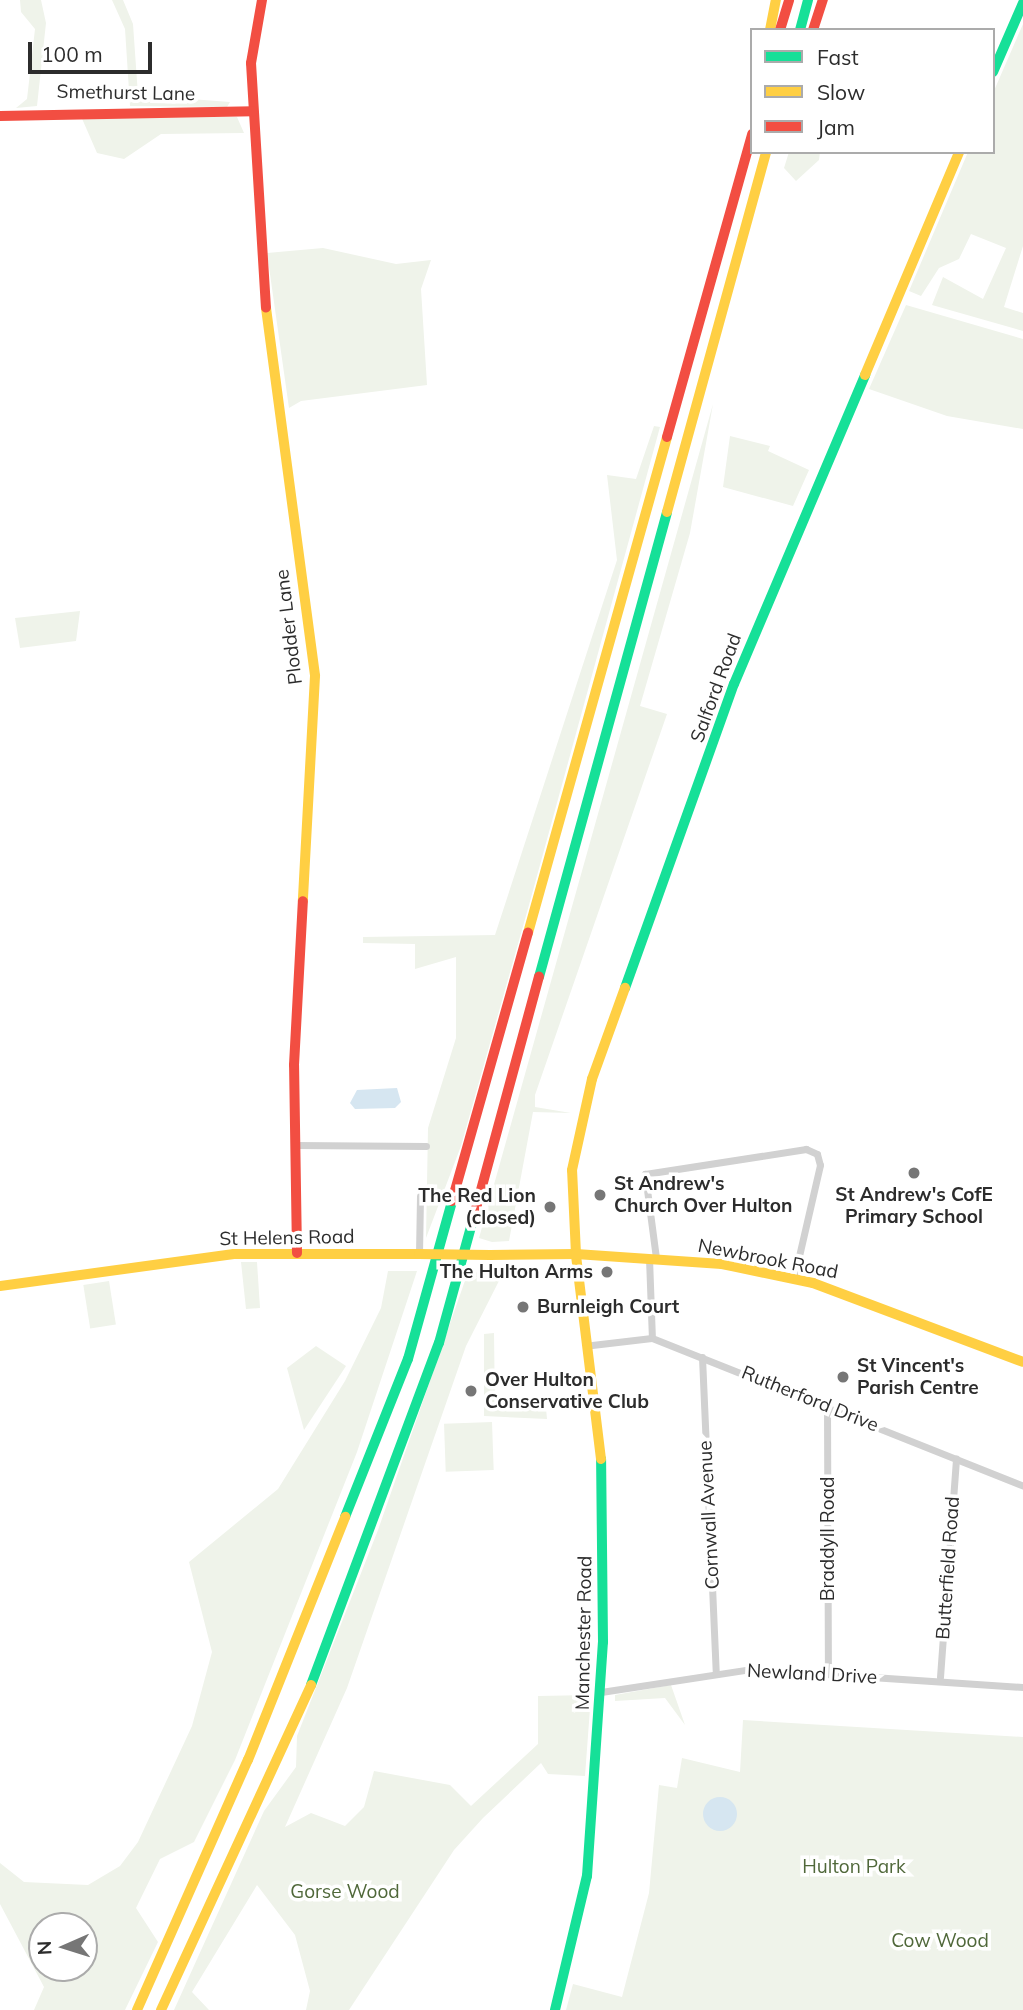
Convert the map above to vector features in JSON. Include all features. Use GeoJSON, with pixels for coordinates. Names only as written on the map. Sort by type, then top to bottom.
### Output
{"type":"FeatureCollection","features":[{"type":"Feature","properties":{"kind":"main road","name":"Plodder Lane"},"geometry":{"type":"LineString","coordinates":[[262,0],[251,63],[264,304],[315,676],[296,1011],[297,1253]]}},
{"type":"Feature","properties":{"kind":"main road"},"geometry":{"type":"LineString","coordinates":[[770,28],[776,0]]}},
{"type":"Feature","properties":{"kind":"main road"},"geometry":{"type":"LineString","coordinates":[[781,28],[789,0]]}},
{"type":"Feature","properties":{"kind":"main road"},"geometry":{"type":"LineString","coordinates":[[801,28],[808,0]]}},
{"type":"Feature","properties":{"kind":"main road"},"geometry":{"type":"LineString","coordinates":[[814,28],[823,0]]}},
{"type":"Feature","properties":{"kind":"main road"},"geometry":{"type":"LineString","coordinates":[[995,67],[1023,3]]}},
{"type":"Feature","properties":{"kind":"main road","name":"Smethurst Lane"},"geometry":{"type":"LineString","coordinates":[[0,116],[56,110],[253,111]]}},
{"type":"Feature","properties":{"kind":"main road"},"geometry":{"type":"LineString","coordinates":[[741,171],[750,129]]}},
{"type":"Feature","properties":{"kind":"main road"},"geometry":{"type":"LineString","coordinates":[[137,2010],[248,1760],[408,1359],[750,141]]}},
{"type":"Feature","properties":{"kind":"main road"},"geometry":{"type":"LineString","coordinates":[[161,2010],[312,1683],[439,1343],[765,154]]}},
{"type":"Feature","properties":{"kind":"main road"},"geometry":{"type":"LineString","coordinates":[[736,260],[773,154]]}},
{"type":"Feature","properties":{"kind":"main road","name":"Salford Road"},"geometry":{"type":"LineString","coordinates":[[576,1254],[572,1170],[592,1079],[734,684],[958,154]]}},
{"type":"Feature","properties":{"kind":"main road","name":"St Helens Road"},"geometry":{"type":"LineString","coordinates":[[0,1286],[210,1256],[416,1251],[490,1255],[576,1254]]}},
{"type":"Feature","properties":{"kind":"main road","name":"Newbrook Road"},"geometry":{"type":"LineString","coordinates":[[576,1254],[652,1258],[794,1278],[862,1298],[1023,1362]]}},
{"type":"Feature","properties":{"kind":"main road","name":"Manchester Road"},"geometry":{"type":"LineString","coordinates":[[555,2010],[587,1876],[601,1692],[604,1530],[593,1345],[576,1254]]}},
{"type":"Feature","properties":{"kind":"street"},"geometry":{"type":"LineString","coordinates":[[295,1145],[426,1146]]}},
{"type":"Feature","properties":{"kind":"street"},"geometry":{"type":"LineString","coordinates":[[652,1338],[652,1258],[645,1174],[806,1149],[820,1166],[794,1278]]}},
{"type":"Feature","properties":{"kind":"street"},"geometry":{"type":"LineString","coordinates":[[416,1251],[420,1196]]}},
{"type":"Feature","properties":{"kind":"street","name":"Rutherford Drive"},"geometry":{"type":"LineString","coordinates":[[593,1345],[652,1338],[827,1405],[1023,1486]]}},
{"type":"Feature","properties":{"kind":"street","name":"Cornwall Avenue"},"geometry":{"type":"LineString","coordinates":[[702,1357],[716,1673]]}},
{"type":"Feature","properties":{"kind":"street","name":"Braddyll Road"},"geometry":{"type":"LineString","coordinates":[[827,1405],[828,1673]]}},
{"type":"Feature","properties":{"kind":"street","name":"Butterfield Road"},"geometry":{"type":"LineString","coordinates":[[940,1678],[957,1459]]}},
{"type":"Feature","properties":{"kind":"street","name":"Newland Drive"},"geometry":{"type":"LineString","coordinates":[[601,1692],[716,1673],[828,1673],[940,1678],[1023,1687]]}},
{"type":"Feature","properties":{"kind":"green space"},"geometry":{"type":"Polygon","coordinates":[[[20,0],[41,0],[46,23],[37,106],[16,108],[27,99],[35,29],[21,12],[20,0]]]}},
{"type":"Feature","properties":{"kind":"green space"},"geometry":{"type":"Polygon","coordinates":[[[112,0],[123,0],[133,24],[138,95],[230,102],[227,107],[130,106],[125,29],[112,0]]]}},
{"type":"Feature","properties":{"kind":"green space"},"geometry":{"type":"Polygon","coordinates":[[[1023,24],[1023,246],[1004,307],[1023,313],[1023,331],[932,305],[943,277],[983,299],[1006,248],[971,234],[959,259],[939,268],[921,296],[909,291],[967,154],[995,154],[995,88],[1023,24]]]}},
{"type":"Feature","properties":{"kind":"green space"},"geometry":{"type":"Polygon","coordinates":[[[80,114],[237,117],[244,133],[161,134],[124,159],[97,153],[80,114]]]}},
{"type":"Feature","properties":{"kind":"green space"},"geometry":{"type":"Polygon","coordinates":[[[788,154],[820,154],[819,160],[796,181],[784,168],[788,154]]]}},
{"type":"Feature","properties":{"kind":"green space"},"geometry":{"type":"Polygon","coordinates":[[[323,248],[396,264],[431,260],[421,289],[427,385],[301,401],[289,408],[267,253],[323,248]]]}},
{"type":"Feature","properties":{"kind":"green space"},"geometry":{"type":"Polygon","coordinates":[[[906,305],[1023,339],[1023,429],[947,416],[869,389],[906,305]]]}},
{"type":"Feature","properties":{"kind":"green space"},"geometry":{"type":"Polygon","coordinates":[[[713,404],[690,533],[640,706],[667,714],[535,1095],[535,1107],[571,1113],[533,1112],[509,1241],[492,1242],[479,1238],[713,404]]]}},
{"type":"Feature","properties":{"kind":"green space"},"geometry":{"type":"Polygon","coordinates":[[[654,426],[660,427],[529,905],[461,1146],[426,1238],[428,1128],[456,1038],[456,957],[415,969],[415,944],[363,943],[363,937],[495,935],[617,560],[607,475],[636,479],[654,426]]]}},
{"type":"Feature","properties":{"kind":"green space"},"geometry":{"type":"Polygon","coordinates":[[[730,436],[770,446],[768,451],[809,470],[793,506],[723,487],[730,436]]]}},
{"type":"Feature","properties":{"kind":"green space"},"geometry":{"type":"Polygon","coordinates":[[[80,611],[76,641],[20,648],[15,618],[80,611]]]}},
{"type":"Feature","properties":{"kind":"green space"},"geometry":{"type":"Polygon","coordinates":[[[241,1262],[257,1262],[260,1308],[246,1309],[241,1262]]]}},
{"type":"Feature","properties":{"kind":"green space"},"geometry":{"type":"Polygon","coordinates":[[[388,1271],[417,1271],[357,1452],[235,1760],[194,1842],[160,1859],[136,1908],[158,1942],[125,2010],[34,2010],[44,1987],[41,1982],[98,1982],[98,1912],[28,1912],[28,1957],[0,1904],[0,1863],[24,1882],[88,1885],[120,1866],[138,1842],[192,1726],[212,1652],[189,1562],[278,1489],[345,1381],[381,1308],[388,1271]]]}},
{"type":"Feature","properties":{"kind":"green space","name":"Gorse Wood"},"geometry":{"type":"Polygon","coordinates":[[[468,1272],[503,1273],[466,1346],[347,1688],[285,1827],[311,1813],[345,1826],[364,1807],[374,1771],[450,1785],[471,1806],[538,1744],[538,1696],[591,1695],[585,1776],[548,1774],[541,1763],[483,1818],[454,1850],[349,2010],[306,2010],[310,1991],[295,1935],[257,1885],[192,1992],[209,2010],[174,2010],[264,1811],[296,1767],[297,1736],[378,1530],[468,1272]]]}},
{"type":"Feature","properties":{"kind":"green space"},"geometry":{"type":"Polygon","coordinates":[[[109,1281],[116,1324],[90,1329],[83,1285],[109,1281]]]}},
{"type":"Feature","properties":{"kind":"green space"},"geometry":{"type":"Polygon","coordinates":[[[494,1333],[495,1410],[546,1408],[547,1419],[484,1416],[484,1334],[494,1333]]]}},
{"type":"Feature","properties":{"kind":"green space"},"geometry":{"type":"Polygon","coordinates":[[[316,1346],[346,1366],[304,1430],[287,1368],[316,1346]]]}},
{"type":"Feature","properties":{"kind":"green space"},"geometry":{"type":"Polygon","coordinates":[[[492,1422],[494,1470],[446,1472],[444,1424],[492,1422]]]}},
{"type":"Feature","properties":{"kind":"green space"},"geometry":{"type":"Polygon","coordinates":[[[671,1685],[685,1725],[665,1698],[615,1701],[615,1695],[671,1685]]]}},
{"type":"Feature","properties":{"kind":"green space","name":"Hulton Park"},"geometry":{"type":"Polygon","coordinates":[[[743,1720],[1023,1737],[1023,2010],[566,2010],[573,1984],[622,1997],[649,1893],[659,1785],[677,1788],[682,1758],[740,1772],[743,1720]]]}},
{"type":"Feature","properties":{"kind":"shaded area"},"geometry":{"type":"Polygon","coordinates":[[[397,1088],[401,1102],[395,1108],[355,1109],[350,1103],[357,1090],[397,1088]]]}},
{"type":"Feature","properties":{"kind":"shaded area"},"geometry":{"type":"Polygon","coordinates":[[[720,1797],[732,1802],[737,1814],[732,1826],[720,1831],[708,1826],[703,1814],[708,1802],[720,1797]]]}},
{"type":"Feature","properties":{"kind":"traffic: fast"},"geometry":{"type":"LineString","coordinates":[[801,28],[808,0]]}},
{"type":"Feature","properties":{"kind":"traffic: fast"},"geometry":{"type":"LineString","coordinates":[[995,67],[1023,3]]}},
{"type":"Feature","properties":{"kind":"traffic: fast"},"geometry":{"type":"LineString","coordinates":[[625,988],[734,684],[865,375]]}},
{"type":"Feature","properties":{"kind":"traffic: fast"},"geometry":{"type":"LineString","coordinates":[[539,977],[667,512]]}},
{"type":"Feature","properties":{"kind":"traffic: fast"},"geometry":{"type":"LineString","coordinates":[[345,1517],[408,1359],[452,1201]]}},
{"type":"Feature","properties":{"kind":"traffic: fast"},"geometry":{"type":"LineString","coordinates":[[311,1685],[439,1343],[475,1212]]}},
{"type":"Feature","properties":{"kind":"traffic: fast"},"geometry":{"type":"LineString","coordinates":[[555,2010],[587,1876],[603,1642],[601,1459]]}},
{"type":"Feature","properties":{"kind":"traffic: slow"},"geometry":{"type":"LineString","coordinates":[[770,28],[776,0]]}},
{"type":"Feature","properties":{"kind":"traffic: slow"},"geometry":{"type":"LineString","coordinates":[[667,512],[765,154]]}},
{"type":"Feature","properties":{"kind":"traffic: slow"},"geometry":{"type":"LineString","coordinates":[[865,375],[958,154]]}},
{"type":"Feature","properties":{"kind":"traffic: slow"},"geometry":{"type":"LineString","coordinates":[[266,308],[315,676],[303,901]]}},
{"type":"Feature","properties":{"kind":"traffic: slow"},"geometry":{"type":"LineString","coordinates":[[528,933],[667,437]]}},
{"type":"Feature","properties":{"kind":"traffic: slow"},"geometry":{"type":"LineString","coordinates":[[490,1255],[576,1254],[572,1170],[592,1079],[625,988]]}},
{"type":"Feature","properties":{"kind":"traffic: slow"},"geometry":{"type":"LineString","coordinates":[[0,1286],[234,1254],[419,1254]]}},
{"type":"Feature","properties":{"kind":"traffic: slow"},"geometry":{"type":"LineString","coordinates":[[419,1254],[490,1255]]}},
{"type":"Feature","properties":{"kind":"traffic: slow"},"geometry":{"type":"LineString","coordinates":[[601,1459],[576,1254],[722,1264],[813,1283],[1023,1362]]}},
{"type":"Feature","properties":{"kind":"traffic: slow"},"geometry":{"type":"LineString","coordinates":[[137,2010],[248,1760],[345,1517]]}},
{"type":"Feature","properties":{"kind":"traffic: slow"},"geometry":{"type":"LineString","coordinates":[[161,2010],[311,1685]]}},
{"type":"Feature","properties":{"kind":"traffic: jam"},"geometry":{"type":"LineString","coordinates":[[262,0],[251,63],[266,308]]}},
{"type":"Feature","properties":{"kind":"traffic: jam"},"geometry":{"type":"LineString","coordinates":[[781,28],[789,0]]}},
{"type":"Feature","properties":{"kind":"traffic: jam"},"geometry":{"type":"LineString","coordinates":[[814,28],[823,0]]}},
{"type":"Feature","properties":{"kind":"traffic: jam"},"geometry":{"type":"LineString","coordinates":[[0,116],[253,111]]}},
{"type":"Feature","properties":{"kind":"traffic: jam"},"geometry":{"type":"LineString","coordinates":[[667,437],[750,141]]}},
{"type":"Feature","properties":{"kind":"traffic: jam"},"geometry":{"type":"LineString","coordinates":[[297,1253],[294,1065],[303,901]]}},
{"type":"Feature","properties":{"kind":"traffic: jam"},"geometry":{"type":"LineString","coordinates":[[452,1201],[528,933]]}},
{"type":"Feature","properties":{"kind":"traffic: jam"},"geometry":{"type":"LineString","coordinates":[[475,1212],[539,977]]}},
{"type":"Feature","properties":{"kind":"place","name":"St Andrew's CofE Primary School"},"geometry":{"type":"Point","coordinates":[914,1173]}},
{"type":"Feature","properties":{"kind":"place","name":"St Andrew's Church Over Hulton"},"geometry":{"type":"Point","coordinates":[600,1195]}},
{"type":"Feature","properties":{"kind":"place","name":"The Red Lion (closed)"},"geometry":{"type":"Point","coordinates":[550,1207]}},
{"type":"Feature","properties":{"kind":"place","name":"The Hulton Arms"},"geometry":{"type":"Point","coordinates":[607,1272]}},
{"type":"Feature","properties":{"kind":"place","name":"Burnleigh Court"},"geometry":{"type":"Point","coordinates":[523,1307]}},
{"type":"Feature","properties":{"kind":"place","name":"St Vincent's Parish Centre"},"geometry":{"type":"Point","coordinates":[843,1377]}},
{"type":"Feature","properties":{"kind":"place","name":"Over Hulton Conservative Club"},"geometry":{"type":"Point","coordinates":[471,1391]}},
{"type":"Feature","properties":{"kind":"park label","name":"Cow Wood"},"geometry":{"type":"Point","coordinates":[940,1941]}}]}
